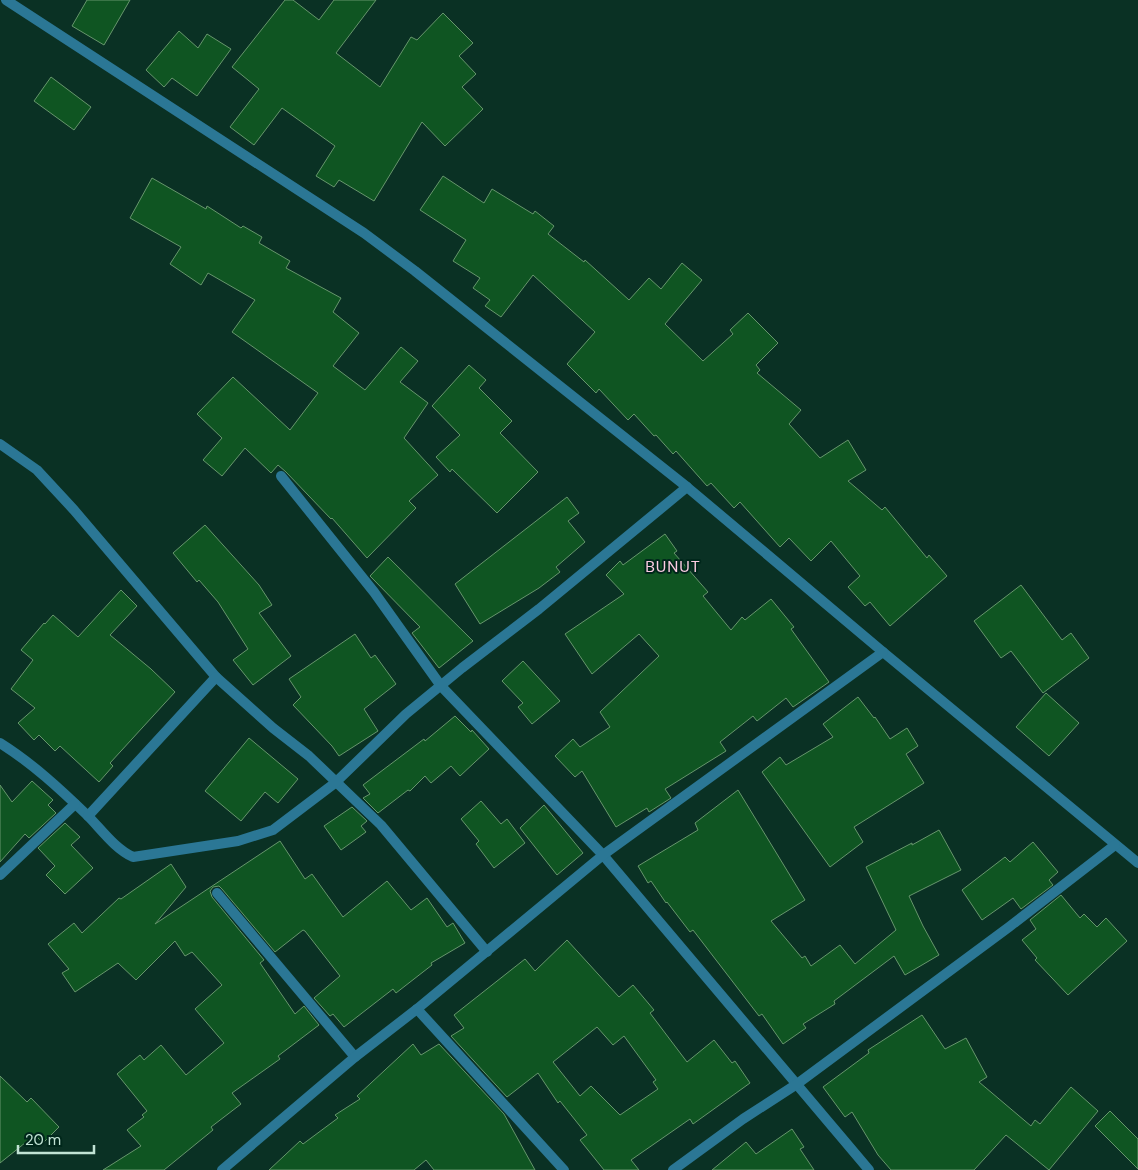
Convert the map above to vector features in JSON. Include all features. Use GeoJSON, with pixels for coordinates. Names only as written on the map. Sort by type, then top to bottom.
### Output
{"type":"FeatureCollection","features":[{"type":"Feature","properties":{"kind":"street"},"geometry":{"type":"LineString","coordinates":[[6,0],[364,233],[431,283],[687,487],[1115,845],[1138,862]]}},
{"type":"Feature","properties":{"kind":"street"},"geometry":{"type":"LineString","coordinates":[[0,444],[38,470],[216,677],[273,728],[309,756],[382,825],[487,952]]}},
{"type":"Feature","properties":{"kind":"street"},"geometry":{"type":"LineString","coordinates":[[281,476],[374,592],[441,686],[603,855],[869,1170]]}},
{"type":"Feature","properties":{"kind":"street"},"geometry":{"type":"LineString","coordinates":[[0,743],[35,768],[88,816],[124,853],[133,857],[238,841],[273,830],[335,782],[406,714],[462,668],[539,610],[687,487]]}},
{"type":"Feature","properties":{"kind":"street"},"geometry":{"type":"LineString","coordinates":[[222,1170],[355,1057],[487,952],[603,855],[883,652]]}},
{"type":"Feature","properties":{"kind":"street"},"geometry":{"type":"LineString","coordinates":[[88,816],[216,677]]}},
{"type":"Feature","properties":{"kind":"street"},"geometry":{"type":"LineString","coordinates":[[0,875],[75,804]]}},
{"type":"Feature","properties":{"kind":"street"},"geometry":{"type":"LineString","coordinates":[[673,1170],[743,1119],[797,1084],[1009,928],[1115,845]]}},
{"type":"Feature","properties":{"kind":"street"},"geometry":{"type":"LineString","coordinates":[[217,893],[355,1057]]}},
{"type":"Feature","properties":{"kind":"street"},"geometry":{"type":"LineString","coordinates":[[417,1009],[564,1170]]}},
{"type":"Feature","properties":{"kind":"building"},"geometry":{"type":"Polygon","coordinates":[[[87,0],[130,0],[104,45],[72,26],[87,0]]]}},
{"type":"Feature","properties":{"kind":"building"},"geometry":{"type":"Polygon","coordinates":[[[285,0],[293,0],[319,20],[334,0],[376,0],[336,53],[380,87],[411,37],[417,40],[443,13],[473,43],[459,56],[476,74],[462,87],[483,109],[445,146],[422,122],[374,201],[339,180],[334,187],[316,176],[335,146],[282,108],[254,145],[230,127],[259,89],[232,67],[285,0]]]}},
{"type":"Feature","properties":{"kind":"building"},"geometry":{"type":"Polygon","coordinates":[[[179,31],[198,48],[207,34],[231,49],[197,96],[172,78],[164,87],[146,70],[179,31]]]}},
{"type":"Feature","properties":{"kind":"building"},"geometry":{"type":"Polygon","coordinates":[[[51,77],[91,107],[74,130],[34,101],[51,77]]]}},
{"type":"Feature","properties":{"kind":"building"},"geometry":{"type":"Polygon","coordinates":[[[443,176],[484,203],[492,189],[533,214],[535,211],[554,226],[548,234],[584,262],[585,260],[629,300],[649,278],[661,289],[682,263],[702,280],[665,324],[703,361],[733,334],[730,330],[748,313],[778,343],[756,365],[760,370],[757,373],[801,410],[789,424],[820,458],[848,440],[866,470],[848,481],[882,510],[885,507],[927,558],[929,555],[947,576],[890,626],[870,602],[865,606],[848,587],[860,576],[831,541],[811,561],[789,538],[780,547],[740,502],[734,508],[711,483],[707,486],[676,451],[673,454],[634,414],[628,420],[599,389],[596,393],[567,364],[595,332],[533,275],[501,317],[485,306],[490,300],[473,288],[480,278],[453,261],[466,240],[420,210],[443,176]]]}},
{"type":"Feature","properties":{"kind":"building"},"geometry":{"type":"Polygon","coordinates":[[[152,178],[206,209],[207,206],[241,228],[243,226],[262,237],[259,243],[290,261],[286,268],[341,298],[333,312],[359,333],[333,366],[365,390],[401,347],[418,361],[400,382],[428,403],[404,438],[438,475],[409,501],[416,508],[367,558],[332,518],[278,465],[271,473],[245,448],[222,476],[203,460],[222,438],[197,414],[233,377],[290,430],[318,393],[232,332],[255,300],[208,273],[201,285],[170,264],[181,247],[130,218],[152,178]]]}},
{"type":"Feature","properties":{"kind":"building"},"geometry":{"type":"Polygon","coordinates":[[[469,365],[486,380],[479,388],[512,421],[500,433],[538,472],[497,513],[452,469],[450,472],[436,457],[460,435],[432,406],[469,365]]]}},
{"type":"Feature","properties":{"kind":"building"},"geometry":{"type":"Polygon","coordinates":[[[567,497],[579,513],[568,521],[585,542],[556,567],[560,572],[539,588],[480,624],[455,584],[567,497]]]}},
{"type":"Feature","properties":{"kind":"building"},"geometry":{"type":"Polygon","coordinates":[[[205,525],[259,585],[272,605],[259,613],[291,656],[253,685],[233,660],[248,649],[218,602],[199,580],[197,582],[173,553],[205,525]]]}},
{"type":"Feature","properties":{"kind":"building"},"geometry":{"type":"Polygon","coordinates":[[[665,534],[677,551],[674,553],[708,592],[703,596],[731,630],[742,617],[745,620],[771,599],[794,627],[791,629],[829,682],[793,707],[786,698],[757,721],[753,716],[720,742],[726,751],[665,789],[671,798],[649,812],[647,808],[616,827],[582,771],[575,777],[555,756],[573,739],[580,747],[610,727],[600,712],[659,656],[639,634],[592,674],[565,634],[624,594],[606,575],[620,561],[623,565],[665,534]]]}},
{"type":"Feature","properties":{"kind":"building"},"geometry":{"type":"Polygon","coordinates":[[[388,557],[473,641],[439,668],[412,633],[420,627],[370,576],[388,557]]]}},
{"type":"Feature","properties":{"kind":"building"},"geometry":{"type":"Polygon","coordinates":[[[1021,585],[1062,640],[1071,633],[1089,658],[1043,693],[1011,651],[1001,658],[974,621],[1021,585]]]}},
{"type":"Feature","properties":{"kind":"building"},"geometry":{"type":"Polygon","coordinates":[[[121,590],[137,606],[110,635],[175,692],[110,763],[113,766],[99,782],[60,746],[55,751],[39,735],[34,740],[18,723],[35,708],[11,689],[33,660],[21,650],[44,623],[53,615],[78,637],[121,590]]]}},
{"type":"Feature","properties":{"kind":"building"},"geometry":{"type":"Polygon","coordinates":[[[355,634],[371,658],[375,655],[396,684],[364,709],[378,731],[339,756],[293,705],[301,697],[289,679],[355,634]]]}},
{"type":"Feature","properties":{"kind":"building"},"geometry":{"type":"Polygon","coordinates":[[[523,661],[560,701],[532,724],[518,707],[523,703],[502,681],[523,661]]]}},
{"type":"Feature","properties":{"kind":"building"},"geometry":{"type":"Polygon","coordinates":[[[1046,693],[1079,723],[1049,756],[1016,727],[1046,693]]]}},
{"type":"Feature","properties":{"kind":"building"},"geometry":{"type":"Polygon","coordinates":[[[858,697],[890,739],[907,728],[918,746],[906,754],[924,783],[854,827],[863,842],[830,867],[762,772],[780,757],[786,765],[833,737],[823,724],[858,697]]]}},
{"type":"Feature","properties":{"kind":"building"},"geometry":{"type":"Polygon","coordinates":[[[455,716],[471,732],[472,730],[489,749],[460,776],[451,766],[431,783],[425,776],[410,791],[408,790],[378,813],[363,798],[370,794],[363,785],[424,739],[425,741],[455,716]]]}},
{"type":"Feature","properties":{"kind":"building"},"geometry":{"type":"Polygon","coordinates":[[[249,738],[298,779],[278,803],[265,792],[241,821],[205,791],[249,738]]]}},
{"type":"Feature","properties":{"kind":"building"},"geometry":{"type":"Polygon","coordinates":[[[32,781],[53,800],[48,805],[56,813],[29,838],[25,834],[0,862],[0,785],[12,802],[32,781]]]}},
{"type":"Feature","properties":{"kind":"building"},"geometry":{"type":"Polygon","coordinates":[[[738,790],[805,900],[771,921],[802,958],[805,956],[811,966],[840,945],[855,964],[896,930],[866,867],[939,830],[961,870],[909,896],[939,955],[905,975],[894,956],[834,1001],[835,1004],[803,1024],[806,1028],[783,1044],[762,1014],[759,1016],[693,930],[690,932],[651,881],[648,883],[638,866],[698,830],[695,823],[738,790]]]}},
{"type":"Feature","properties":{"kind":"building"},"geometry":{"type":"Polygon","coordinates":[[[481,801],[501,824],[507,819],[525,843],[494,868],[476,844],[479,841],[461,819],[481,801]]]}},
{"type":"Feature","properties":{"kind":"building"},"geometry":{"type":"Polygon","coordinates":[[[544,805],[583,853],[557,875],[520,828],[544,805]]]}},
{"type":"Feature","properties":{"kind":"building"},"geometry":{"type":"Polygon","coordinates":[[[352,807],[367,821],[361,826],[366,832],[341,850],[324,826],[352,807]]]}},
{"type":"Feature","properties":{"kind":"building"},"geometry":{"type":"Polygon","coordinates":[[[65,823],[80,837],[71,845],[93,868],[65,894],[46,875],[55,866],[38,848],[65,823]]]}},
{"type":"Feature","properties":{"kind":"building"},"geometry":{"type":"Polygon","coordinates":[[[280,841],[305,879],[312,874],[343,917],[387,881],[411,910],[427,898],[447,927],[453,923],[465,943],[431,963],[432,965],[396,993],[393,989],[344,1027],[333,1014],[330,1016],[314,998],[340,976],[305,931],[303,930],[275,952],[222,889],[219,886],[213,887],[210,891],[212,897],[264,960],[260,963],[295,1014],[304,1006],[319,1025],[278,1056],[280,1059],[232,1093],[241,1104],[211,1127],[213,1130],[164,1170],[103,1170],[141,1146],[127,1130],[144,1117],[142,1115],[147,1111],[117,1074],[140,1055],[144,1060],[161,1045],[186,1075],[224,1043],[195,1009],[222,985],[192,952],[185,956],[175,941],[136,980],[118,963],[75,992],[62,973],[69,969],[48,944],[74,923],[82,933],[119,898],[121,899],[171,864],[186,887],[155,924],[280,841]]]}},
{"type":"Feature","properties":{"kind":"building"},"geometry":{"type":"Polygon","coordinates":[[[1033,842],[1058,872],[1049,880],[1053,885],[1021,909],[1013,898],[982,920],[962,890],[1005,857],[1010,862],[1033,842]]]}},
{"type":"Feature","properties":{"kind":"building"},"geometry":{"type":"Polygon","coordinates":[[[1061,895],[1080,918],[1084,914],[1097,927],[1106,918],[1127,941],[1068,995],[1035,960],[1037,958],[1022,940],[1036,929],[1030,920],[1061,895]]]}},
{"type":"Feature","properties":{"kind":"building"},"geometry":{"type":"Polygon","coordinates":[[[567,940],[619,997],[633,985],[654,1010],[650,1013],[687,1062],[714,1040],[732,1063],[735,1061],[750,1083],[693,1124],[690,1119],[631,1160],[639,1170],[604,1170],[580,1140],[587,1135],[560,1101],[558,1103],[538,1073],[507,1097],[451,1036],[464,1028],[454,1015],[525,959],[535,971],[567,940]],[[597,1027],[553,1062],[580,1096],[591,1086],[620,1115],[658,1089],[653,1082],[656,1080],[624,1036],[613,1045],[597,1027]]]}},
{"type":"Feature","properties":{"kind":"building"},"geometry":{"type":"Polygon","coordinates":[[[922,1015],[945,1049],[966,1038],[987,1077],[979,1082],[1031,1126],[1035,1120],[1040,1124],[1071,1087],[1098,1111],[1049,1170],[1006,1135],[974,1170],[891,1170],[878,1155],[852,1112],[845,1117],[823,1087],[869,1053],[868,1050],[922,1015]]]}},
{"type":"Feature","properties":{"kind":"building"},"geometry":{"type":"Polygon","coordinates":[[[413,1044],[421,1055],[439,1044],[504,1114],[535,1170],[434,1170],[426,1160],[414,1170],[269,1170],[300,1141],[303,1144],[338,1118],[335,1115],[360,1099],[357,1096],[413,1044]]]}},
{"type":"Feature","properties":{"kind":"building"},"geometry":{"type":"Polygon","coordinates":[[[0,1076],[27,1102],[31,1098],[59,1127],[43,1143],[35,1135],[0,1163],[0,1076]]]}},
{"type":"Feature","properties":{"kind":"building"},"geometry":{"type":"Polygon","coordinates":[[[1110,1111],[1138,1139],[1138,1169],[1095,1126],[1110,1111]]]}},
{"type":"Feature","properties":{"kind":"building"},"geometry":{"type":"Polygon","coordinates":[[[792,1129],[804,1147],[800,1149],[814,1170],[712,1170],[746,1142],[756,1154],[792,1129]]]}},
{"type":"Feature","properties":{"kind":"district","name":"BUNUT"},"geometry":{"type":"Point","coordinates":[673,566]}}]}
